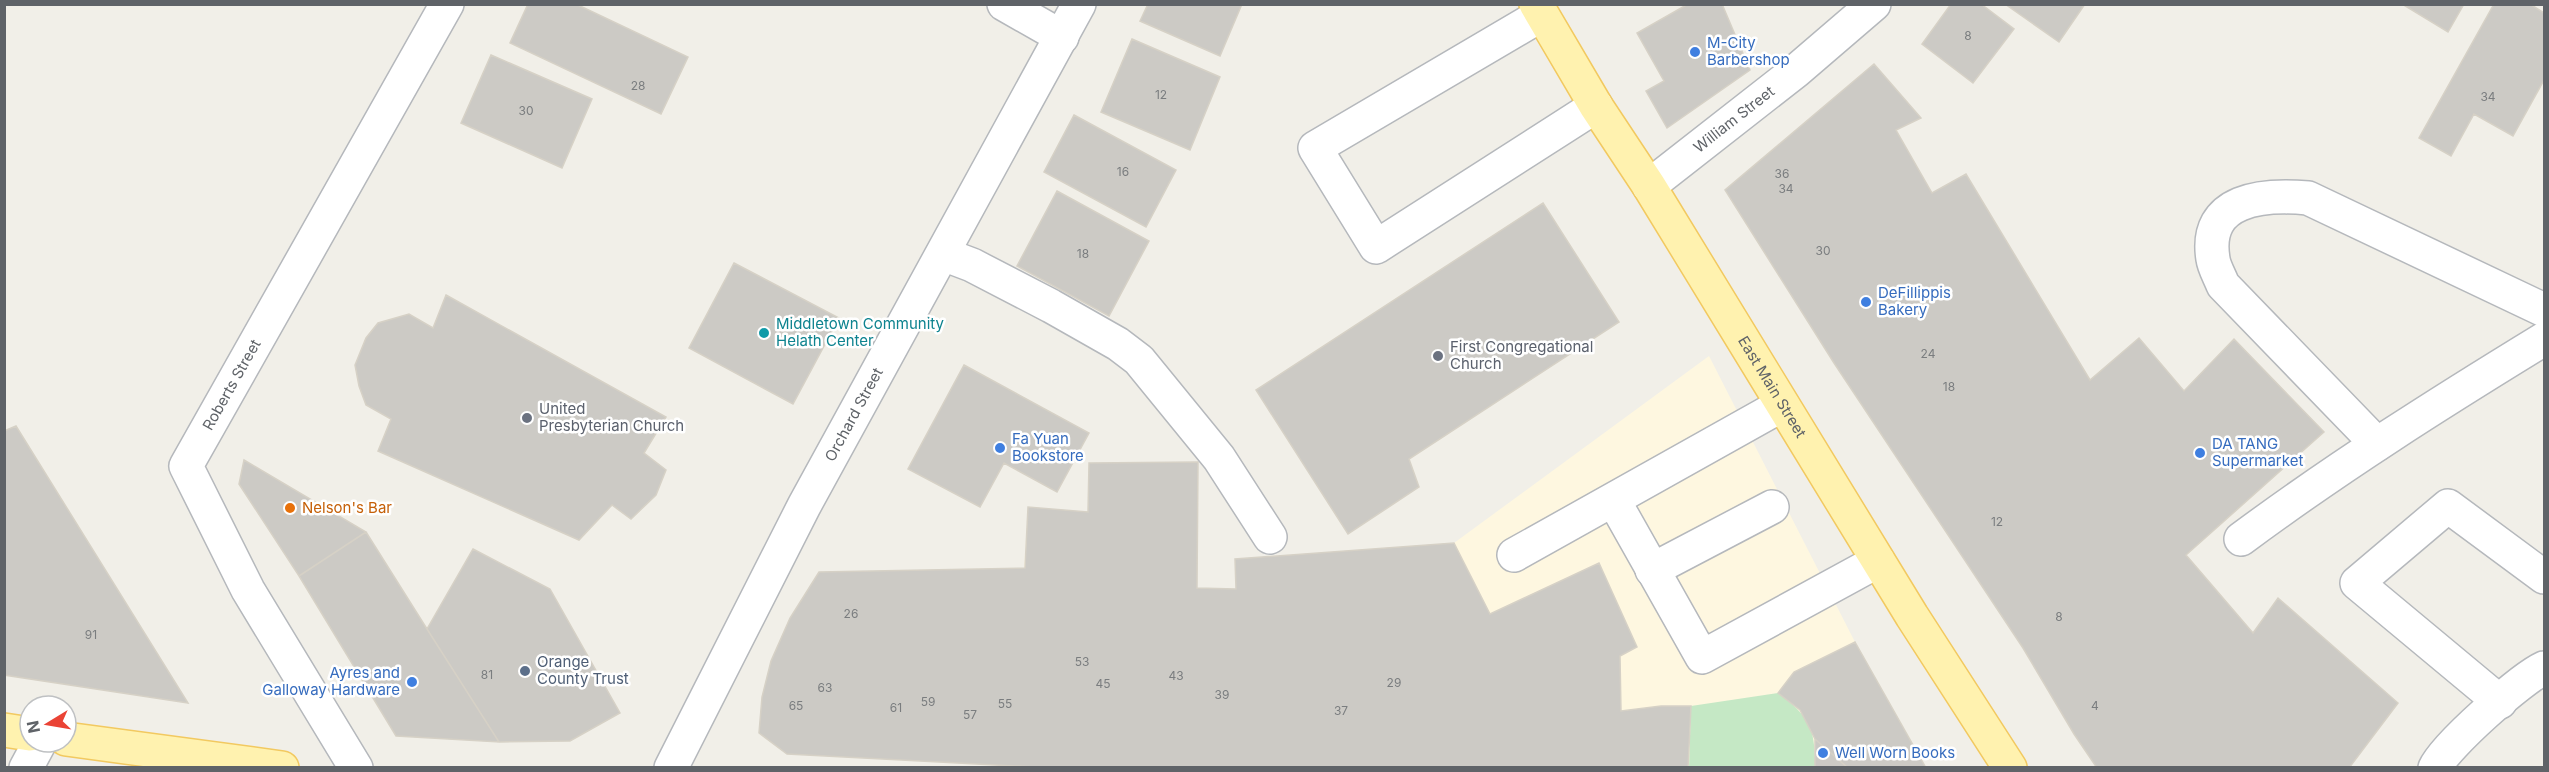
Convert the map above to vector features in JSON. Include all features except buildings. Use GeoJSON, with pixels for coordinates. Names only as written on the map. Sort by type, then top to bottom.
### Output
{"type":"FeatureCollection","features":[{"type":"Feature","properties":{"kind":"main road","name":"East Main Street"},"geometry":{"type":"LineString","coordinates":[[1539,10],[1878,561],[2010,768]]}},
{"type":"Feature","properties":{"kind":"main road"},"geometry":{"type":"LineString","coordinates":[[78,741],[282,768]]}},
{"type":"Feature","properties":{"kind":"street","name":"Roberts Street"},"geometry":{"type":"LineString","coordinates":[[356,768],[248,590],[186,466],[447,4]]}},
{"type":"Feature","properties":{"kind":"street"},"geometry":{"type":"LineString","coordinates":[[1004,4],[1062,37]]}},
{"type":"Feature","properties":{"kind":"street","name":"Orchard Street"},"geometry":{"type":"LineString","coordinates":[[671,768],[804,506],[1079,4]]}},
{"type":"Feature","properties":{"kind":"street","name":"William Street"},"geometry":{"type":"LineString","coordinates":[[1649,186],[1796,71],[1874,4]]}},
{"type":"Feature","properties":{"kind":"street"},"geometry":{"type":"LineString","coordinates":[[1539,10],[1315,148],[1376,247],[1596,106]]}},
{"type":"Feature","properties":{"kind":"street"},"geometry":{"type":"LineString","coordinates":[[2377,444],[2223,285],[2212,260],[2213,230],[2226,212],[2252,198],[2281,195],[2308,198],[2544,310]]}},
{"type":"Feature","properties":{"kind":"street"},"geometry":{"type":"LineString","coordinates":[[943,254],[972,265],[1051,306],[1118,344],[1139,360],[1219,459],[1270,537]]}},
{"type":"Feature","properties":{"kind":"street"},"geometry":{"type":"LineString","coordinates":[[2241,539],[2304,492],[2544,339]]}},
{"type":"Feature","properties":{"kind":"street"},"geometry":{"type":"LineString","coordinates":[[1514,555],[1782,405]]}},
{"type":"Feature","properties":{"kind":"street"},"geometry":{"type":"LineString","coordinates":[[1614,501],[1702,657],[1878,561]]}},
{"type":"Feature","properties":{"kind":"street"},"geometry":{"type":"LineString","coordinates":[[2500,702],[2357,583],[2448,506],[2544,577]]}},
{"type":"Feature","properties":{"kind":"street"},"geometry":{"type":"LineString","coordinates":[[1652,570],[1772,507]]}},
{"type":"Feature","properties":{"kind":"street"},"geometry":{"type":"LineString","coordinates":[[2435,768],[2440,758],[2481,717],[2544,668]]}},
{"type":"Feature","properties":{"kind":"street"},"geometry":{"type":"LineString","coordinates":[[26,768],[34,754]]}},
{"type":"Feature","properties":{"kind":"shaded area"},"geometry":{"type":"Polygon","coordinates":[[[1709,356],[1855,642],[1926,767],[1053,767],[787,754],[759,733],[762,697],[771,661],[790,618],[819,572],[1024,568],[1028,507],[1088,512],[1089,463],[1198,462],[1197,588],[1236,589],[1235,559],[1454,543],[1709,356]]]}},
{"type":"Feature","properties":{"kind":"green space"},"geometry":{"type":"Polygon","coordinates":[[[1778,693],[1797,709],[1808,724],[1814,742],[1815,767],[1689,768],[1691,706],[1778,693]]]}},
{"type":"Feature","properties":{"kind":"place","name":"M-City Barbershop"},"geometry":{"type":"Point","coordinates":[1695,52]}},
{"type":"Feature","properties":{"kind":"place","name":"DeFillippis Bakery"},"geometry":{"type":"Point","coordinates":[1866,302]}},
{"type":"Feature","properties":{"kind":"place","name":"Middletown Community Helath Center"},"geometry":{"type":"Point","coordinates":[764,333]}},
{"type":"Feature","properties":{"kind":"place","name":"First Congregational Church"},"geometry":{"type":"Point","coordinates":[1438,356]}},
{"type":"Feature","properties":{"kind":"place","name":"United Presbyterian Church"},"geometry":{"type":"Point","coordinates":[527,418]}},
{"type":"Feature","properties":{"kind":"place","name":"Fa Yuan Bookstore"},"geometry":{"type":"Point","coordinates":[1000,448]}},
{"type":"Feature","properties":{"kind":"place","name":"DA TANG Supermarket"},"geometry":{"type":"Point","coordinates":[2200,453]}},
{"type":"Feature","properties":{"kind":"place","name":"Nelson's Bar"},"geometry":{"type":"Point","coordinates":[290,508]}},
{"type":"Feature","properties":{"kind":"place","name":"Orange County Trust"},"geometry":{"type":"Point","coordinates":[525,671]}},
{"type":"Feature","properties":{"kind":"place","name":"Ayres and Galloway Hardware"},"geometry":{"type":"Point","coordinates":[412,682]}},
{"type":"Feature","properties":{"kind":"place","name":"Well Worn Books"},"geometry":{"type":"Point","coordinates":[1823,753]}}]}
